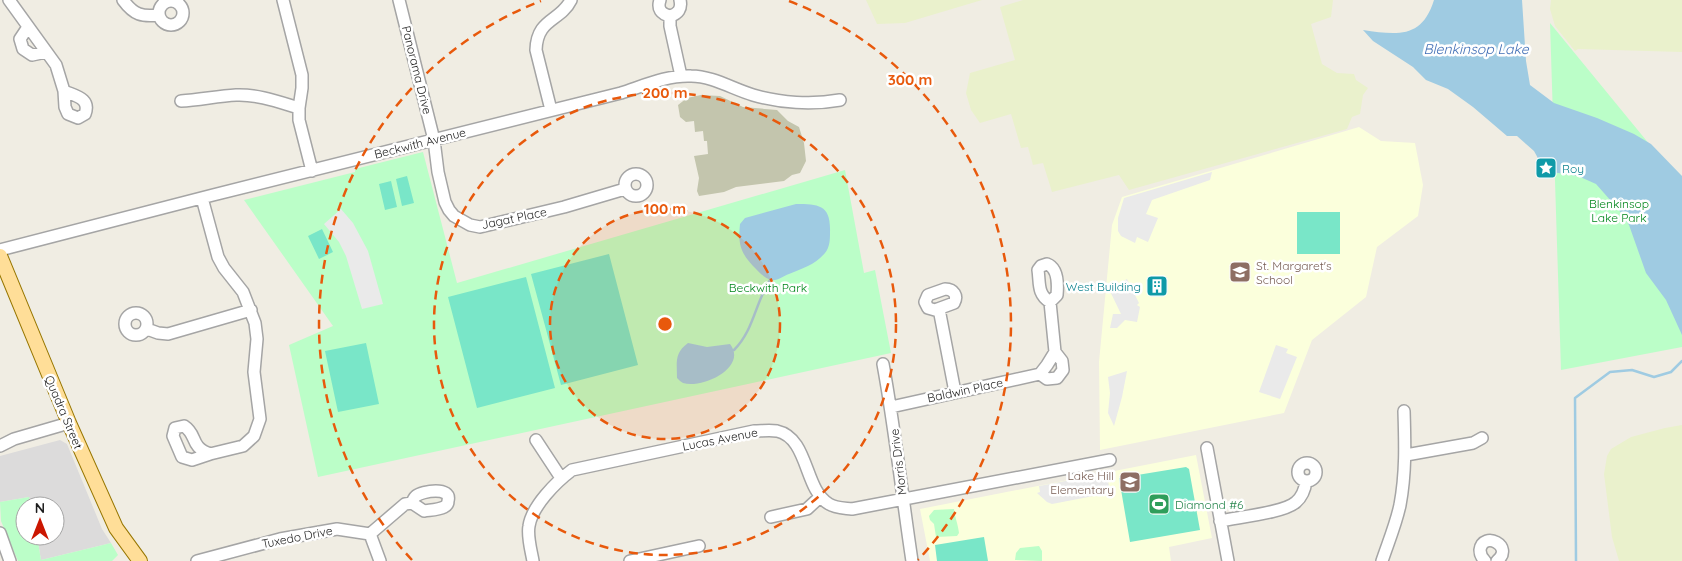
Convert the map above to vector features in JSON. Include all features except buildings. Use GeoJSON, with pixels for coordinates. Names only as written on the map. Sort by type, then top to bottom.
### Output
{"type":"FeatureCollection","features":[{"type":"Feature","properties":{"kind":"main road","name":"Quadra Street"},"geometry":{"type":"LineString","coordinates":[[0,256],[69,423],[116,528],[140,561]]}},
{"type":"Feature","properties":{"kind":"street"},"geometry":{"type":"LineString","coordinates":[[10,0],[56,65],[64,91]]}},
{"type":"Feature","properties":{"kind":"street"},"geometry":{"type":"LineString","coordinates":[[124,0],[129,8],[137,14],[146,16],[159,15]]}},
{"type":"Feature","properties":{"kind":"street"},"geometry":{"type":"LineString","coordinates":[[283,0],[302,75],[302,88],[298,108],[299,120],[312,171]]}},
{"type":"Feature","properties":{"kind":"street","name":"Panorama Drive"},"geometry":{"type":"LineString","coordinates":[[399,0],[434,140]]}},
{"type":"Feature","properties":{"kind":"street"},"geometry":{"type":"LineString","coordinates":[[551,110],[536,44],[542,27],[565,9],[570,0]]}},
{"type":"Feature","properties":{"kind":"street"},"geometry":{"type":"LineString","coordinates":[[660,0],[659,8],[661,12],[670,16],[678,13],[680,0]]}},
{"type":"Feature","properties":{"kind":"street"},"geometry":{"type":"LineString","coordinates":[[670,16],[670,26],[681,76]]}},
{"type":"Feature","properties":{"kind":"street"},"geometry":{"type":"LineString","coordinates":[[28,27],[20,39],[23,49],[32,55],[46,52]]}},
{"type":"Feature","properties":{"kind":"street","name":"Beckwith Avenue"},"geometry":{"type":"LineString","coordinates":[[0,250],[620,93],[664,79],[693,76],[754,96],[789,102],[811,103],[840,100]]}},
{"type":"Feature","properties":{"kind":"street"},"geometry":{"type":"LineString","coordinates":[[181,101],[236,95],[254,96],[298,108]]}},
{"type":"Feature","properties":{"kind":"street","name":"Jagat Place"},"geometry":{"type":"LineString","coordinates":[[434,140],[438,172],[445,202],[454,216],[470,225],[480,227],[490,225],[564,207],[625,189]]}},
{"type":"Feature","properties":{"kind":"street"},"geometry":{"type":"LineString","coordinates":[[202,198],[218,257],[242,292],[251,310],[257,338],[254,372],[260,419],[254,436],[247,444],[210,454]]}},
{"type":"Feature","properties":{"kind":"street","name":"Baldwin Place"},"geometry":{"type":"LineString","coordinates":[[891,407],[1040,374],[1048,365],[1054,352],[1050,302]]}},
{"type":"Feature","properties":{"kind":"street"},"geometry":{"type":"LineString","coordinates":[[938,309],[955,392]]}},
{"type":"Feature","properties":{"kind":"street"},"geometry":{"type":"LineString","coordinates":[[147,329],[168,334],[251,310]]}},
{"type":"Feature","properties":{"kind":"street","name":"Morris Drive"},"geometry":{"type":"LineString","coordinates":[[882,364],[891,407],[902,500],[912,561]]}},
{"type":"Feature","properties":{"kind":"street"},"geometry":{"type":"LineString","coordinates":[[1382,561],[1400,506],[1406,455],[1404,411]]}},
{"type":"Feature","properties":{"kind":"street"},"geometry":{"type":"LineString","coordinates":[[0,446],[14,439],[69,423]]}},
{"type":"Feature","properties":{"kind":"street","name":"Lucas Avenue"},"geometry":{"type":"LineString","coordinates":[[533,561],[529,527],[533,511],[561,478],[572,470],[754,431],[777,431],[789,436],[798,447],[820,497]]}},
{"type":"Feature","properties":{"kind":"street"},"geometry":{"type":"LineString","coordinates":[[1406,455],[1472,443],[1482,438]]}},
{"type":"Feature","properties":{"kind":"street"},"geometry":{"type":"LineString","coordinates":[[536,440],[561,478]]}},
{"type":"Feature","properties":{"kind":"street"},"geometry":{"type":"LineString","coordinates":[[1206,448],[1228,561]]}},
{"type":"Feature","properties":{"kind":"street"},"geometry":{"type":"LineString","coordinates":[[771,517],[808,509],[820,497],[830,505],[852,509],[1110,460]]}},
{"type":"Feature","properties":{"kind":"street"},"geometry":{"type":"LineString","coordinates":[[1220,521],[1285,508],[1295,503],[1301,497],[1306,481]]}},
{"type":"Feature","properties":{"kind":"street"},"geometry":{"type":"LineString","coordinates":[[380,561],[370,534],[405,504],[412,503]]}},
{"type":"Feature","properties":{"kind":"street","name":"Tuxedo Drive"},"geometry":{"type":"LineString","coordinates":[[197,561],[280,539],[337,529],[370,534]]}},
{"type":"Feature","properties":{"kind":"street"},"geometry":{"type":"LineString","coordinates":[[0,533],[7,560]]}},
{"type":"Feature","properties":{"kind":"street"},"geometry":{"type":"LineString","coordinates":[[1485,561],[1480,554],[1480,548],[1487,541],[1492,540],[1502,550],[1502,555],[1497,561]]}},
{"type":"Feature","properties":{"kind":"street"},"geometry":{"type":"LineString","coordinates":[[630,561],[698,546]]}},
{"type":"Feature","properties":{"kind":"shaded area"},"geometry":{"type":"Polygon","coordinates":[[[866,0],[982,0],[905,23],[877,24],[866,0]]]}},
{"type":"Feature","properties":{"kind":"shaded area"},"geometry":{"type":"Polygon","coordinates":[[[1023,0],[1333,0],[1331,17],[1311,24],[1322,64],[1337,73],[1354,74],[1356,80],[1368,88],[1363,95],[1360,114],[1352,117],[1347,129],[1129,190],[1119,175],[1052,192],[1043,163],[1033,165],[1028,147],[1021,148],[1011,114],[980,123],[971,110],[966,93],[970,73],[1015,60],[1000,7],[1023,0]]]}},
{"type":"Feature","properties":{"kind":"shaded area"},"geometry":{"type":"Polygon","coordinates":[[[1551,0],[1682,0],[1682,52],[1578,49],[1575,51],[1555,26],[1550,9],[1551,0]]]}},
{"type":"Feature","properties":{"kind":"shaded area"},"geometry":{"type":"Polygon","coordinates":[[[701,95],[720,96],[743,107],[777,110],[788,121],[799,127],[804,143],[806,161],[800,173],[792,175],[784,181],[736,187],[724,192],[699,196],[697,191],[699,178],[694,156],[708,154],[707,141],[704,141],[703,131],[695,132],[694,121],[686,122],[680,117],[678,105],[687,98],[701,95]]]}},
{"type":"Feature","properties":{"kind":"shaded area","name":"St. Margaret's School"},"geometry":{"type":"Polygon","coordinates":[[[1359,127],[1381,141],[1415,143],[1423,185],[1418,216],[1377,247],[1366,297],[1312,340],[1284,413],[1100,450],[1099,362],[1112,225],[1122,197],[1359,127]]]}},
{"type":"Feature","properties":{"kind":"shaded area"},"geometry":{"type":"Polygon","coordinates":[[[1212,172],[1210,180],[1152,200],[1146,214],[1158,218],[1148,242],[1137,237],[1135,243],[1121,236],[1118,231],[1118,218],[1124,198],[1212,172]]]}},
{"type":"Feature","properties":{"kind":"shaded area"},"geometry":{"type":"Polygon","coordinates":[[[341,209],[353,223],[368,251],[383,304],[362,309],[346,256],[339,242],[324,224],[341,209]]]}},
{"type":"Feature","properties":{"kind":"shaded area"},"geometry":{"type":"Polygon","coordinates":[[[1127,279],[1139,303],[1137,305],[1140,307],[1137,322],[1125,320],[1117,328],[1110,328],[1113,314],[1121,314],[1107,285],[1117,281],[1118,284],[1127,279]]]}},
{"type":"Feature","properties":{"kind":"shaded area"},"geometry":{"type":"Polygon","coordinates":[[[1276,345],[1288,349],[1286,353],[1297,357],[1280,399],[1259,392],[1276,345]]]}},
{"type":"Feature","properties":{"kind":"shaded area"},"geometry":{"type":"Polygon","coordinates":[[[1127,371],[1114,426],[1108,413],[1110,393],[1108,377],[1127,371]]]}},
{"type":"Feature","properties":{"kind":"shaded area"},"geometry":{"type":"Polygon","coordinates":[[[1682,425],[1682,561],[1619,561],[1612,537],[1604,474],[1607,456],[1611,449],[1631,437],[1682,425]]]}},
{"type":"Feature","properties":{"kind":"shaded area"},"geometry":{"type":"Polygon","coordinates":[[[60,440],[67,444],[102,529],[111,543],[41,560],[39,546],[65,546],[65,496],[15,496],[15,499],[0,502],[0,456],[60,440]]]}},
{"type":"Feature","properties":{"kind":"shaded area","name":"Lake Hill Elementary"},"geometry":{"type":"Polygon","coordinates":[[[1196,455],[1212,538],[1169,547],[1171,561],[930,561],[920,509],[1196,455]]]}},
{"type":"Feature","properties":{"kind":"shaded area"},"geometry":{"type":"Polygon","coordinates":[[[1107,473],[1109,487],[1107,493],[1104,494],[1052,504],[1037,493],[1040,492],[1039,486],[1107,473]]]}},
{"type":"Feature","properties":{"kind":"green space","name":"Blenkinsop Lake Park"},"geometry":{"type":"Polygon","coordinates":[[[1550,23],[1682,184],[1682,347],[1561,370],[1550,23]]]}},
{"type":"Feature","properties":{"kind":"green space","name":"Beckwith Park"},"geometry":{"type":"Polygon","coordinates":[[[423,152],[457,283],[845,170],[864,273],[875,270],[891,353],[318,477],[289,345],[333,326],[244,200],[355,172],[355,169],[423,152]]]}},
{"type":"Feature","properties":{"kind":"green space"},"geometry":{"type":"Polygon","coordinates":[[[407,176],[414,203],[402,206],[396,179],[407,176]]]}},
{"type":"Feature","properties":{"kind":"green space"},"geometry":{"type":"Polygon","coordinates":[[[391,181],[397,207],[385,210],[379,184],[391,181]]]}},
{"type":"Feature","properties":{"kind":"green space"},"geometry":{"type":"Polygon","coordinates":[[[1297,212],[1340,212],[1340,254],[1297,254],[1297,212]]]}},
{"type":"Feature","properties":{"kind":"green space"},"geometry":{"type":"Polygon","coordinates":[[[322,229],[333,252],[319,259],[308,236],[322,229]]]}},
{"type":"Feature","properties":{"kind":"green space"},"geometry":{"type":"Polygon","coordinates":[[[609,254],[638,365],[561,385],[531,274],[609,254]]]}},
{"type":"Feature","properties":{"kind":"green space"},"geometry":{"type":"Polygon","coordinates":[[[526,277],[555,388],[477,408],[448,297],[526,277]]]}},
{"type":"Feature","properties":{"kind":"green space"},"geometry":{"type":"Polygon","coordinates":[[[366,343],[379,404],[338,412],[325,351],[366,343]]]}},
{"type":"Feature","properties":{"kind":"green space","name":"Diamond #6"},"geometry":{"type":"Polygon","coordinates":[[[1186,467],[1189,469],[1200,530],[1130,542],[1119,478],[1186,467]]]}},
{"type":"Feature","properties":{"kind":"green space"},"geometry":{"type":"Polygon","coordinates":[[[15,499],[15,546],[39,546],[41,560],[111,543],[118,555],[112,561],[18,561],[1,521],[0,502],[15,499]]]}},
{"type":"Feature","properties":{"kind":"green space"},"geometry":{"type":"Polygon","coordinates":[[[954,509],[959,533],[957,536],[936,537],[934,524],[929,516],[934,510],[954,509]]]}},
{"type":"Feature","properties":{"kind":"green space"},"geometry":{"type":"Polygon","coordinates":[[[984,537],[988,561],[937,561],[935,545],[984,537]]]}},
{"type":"Feature","properties":{"kind":"green space"},"geometry":{"type":"Polygon","coordinates":[[[1039,546],[1042,551],[1042,561],[1015,560],[1016,553],[1020,548],[1039,546]]]}},
{"type":"Feature","properties":{"kind":"water","name":"Blenkinsop Lake"},"geometry":{"type":"Polygon","coordinates":[[[1434,0],[1522,0],[1526,61],[1530,85],[1554,103],[1597,118],[1634,134],[1651,144],[1682,176],[1682,335],[1666,300],[1646,273],[1629,225],[1619,210],[1596,184],[1578,176],[1545,171],[1534,151],[1517,136],[1507,136],[1473,107],[1448,89],[1426,80],[1413,67],[1373,41],[1363,30],[1387,33],[1407,32],[1423,22],[1434,0]]]}},
{"type":"Feature","properties":{"kind":"water"},"geometry":{"type":"Polygon","coordinates":[[[796,204],[817,206],[826,211],[830,223],[829,246],[827,251],[813,263],[778,279],[771,280],[759,272],[745,256],[739,237],[740,224],[745,218],[796,204]]]}},
{"type":"Feature","properties":{"kind":"water"},"geometry":{"type":"Polygon","coordinates":[[[688,343],[707,347],[730,344],[734,353],[733,361],[721,374],[711,379],[701,383],[683,383],[677,378],[677,359],[680,351],[688,343]]]}},
{"type":"Feature","properties":{"kind":"waterway"},"geometry":{"type":"LineString","coordinates":[[734,350],[746,334],[770,280]]}},
{"type":"Feature","properties":{"kind":"waterway"},"geometry":{"type":"LineString","coordinates":[[1576,561],[1575,398],[1610,372],[1632,370],[1654,377],[1671,372],[1682,361]]}},
{"type":"Feature","properties":{"kind":"place","name":"Roy"},"geometry":{"type":"Point","coordinates":[1546,168]}},
{"type":"Feature","properties":{"kind":"place","name":"St. Margaret's School"},"geometry":{"type":"Point","coordinates":[1240,272]}},
{"type":"Feature","properties":{"kind":"place","name":"West Building"},"geometry":{"type":"Point","coordinates":[1157,286]}},
{"type":"Feature","properties":{"kind":"place","name":"Lake Hill Elementary"},"geometry":{"type":"Point","coordinates":[1130,482]}},
{"type":"Feature","properties":{"kind":"place","name":"Diamond #6"},"geometry":{"type":"Point","coordinates":[1159,504]}}]}
